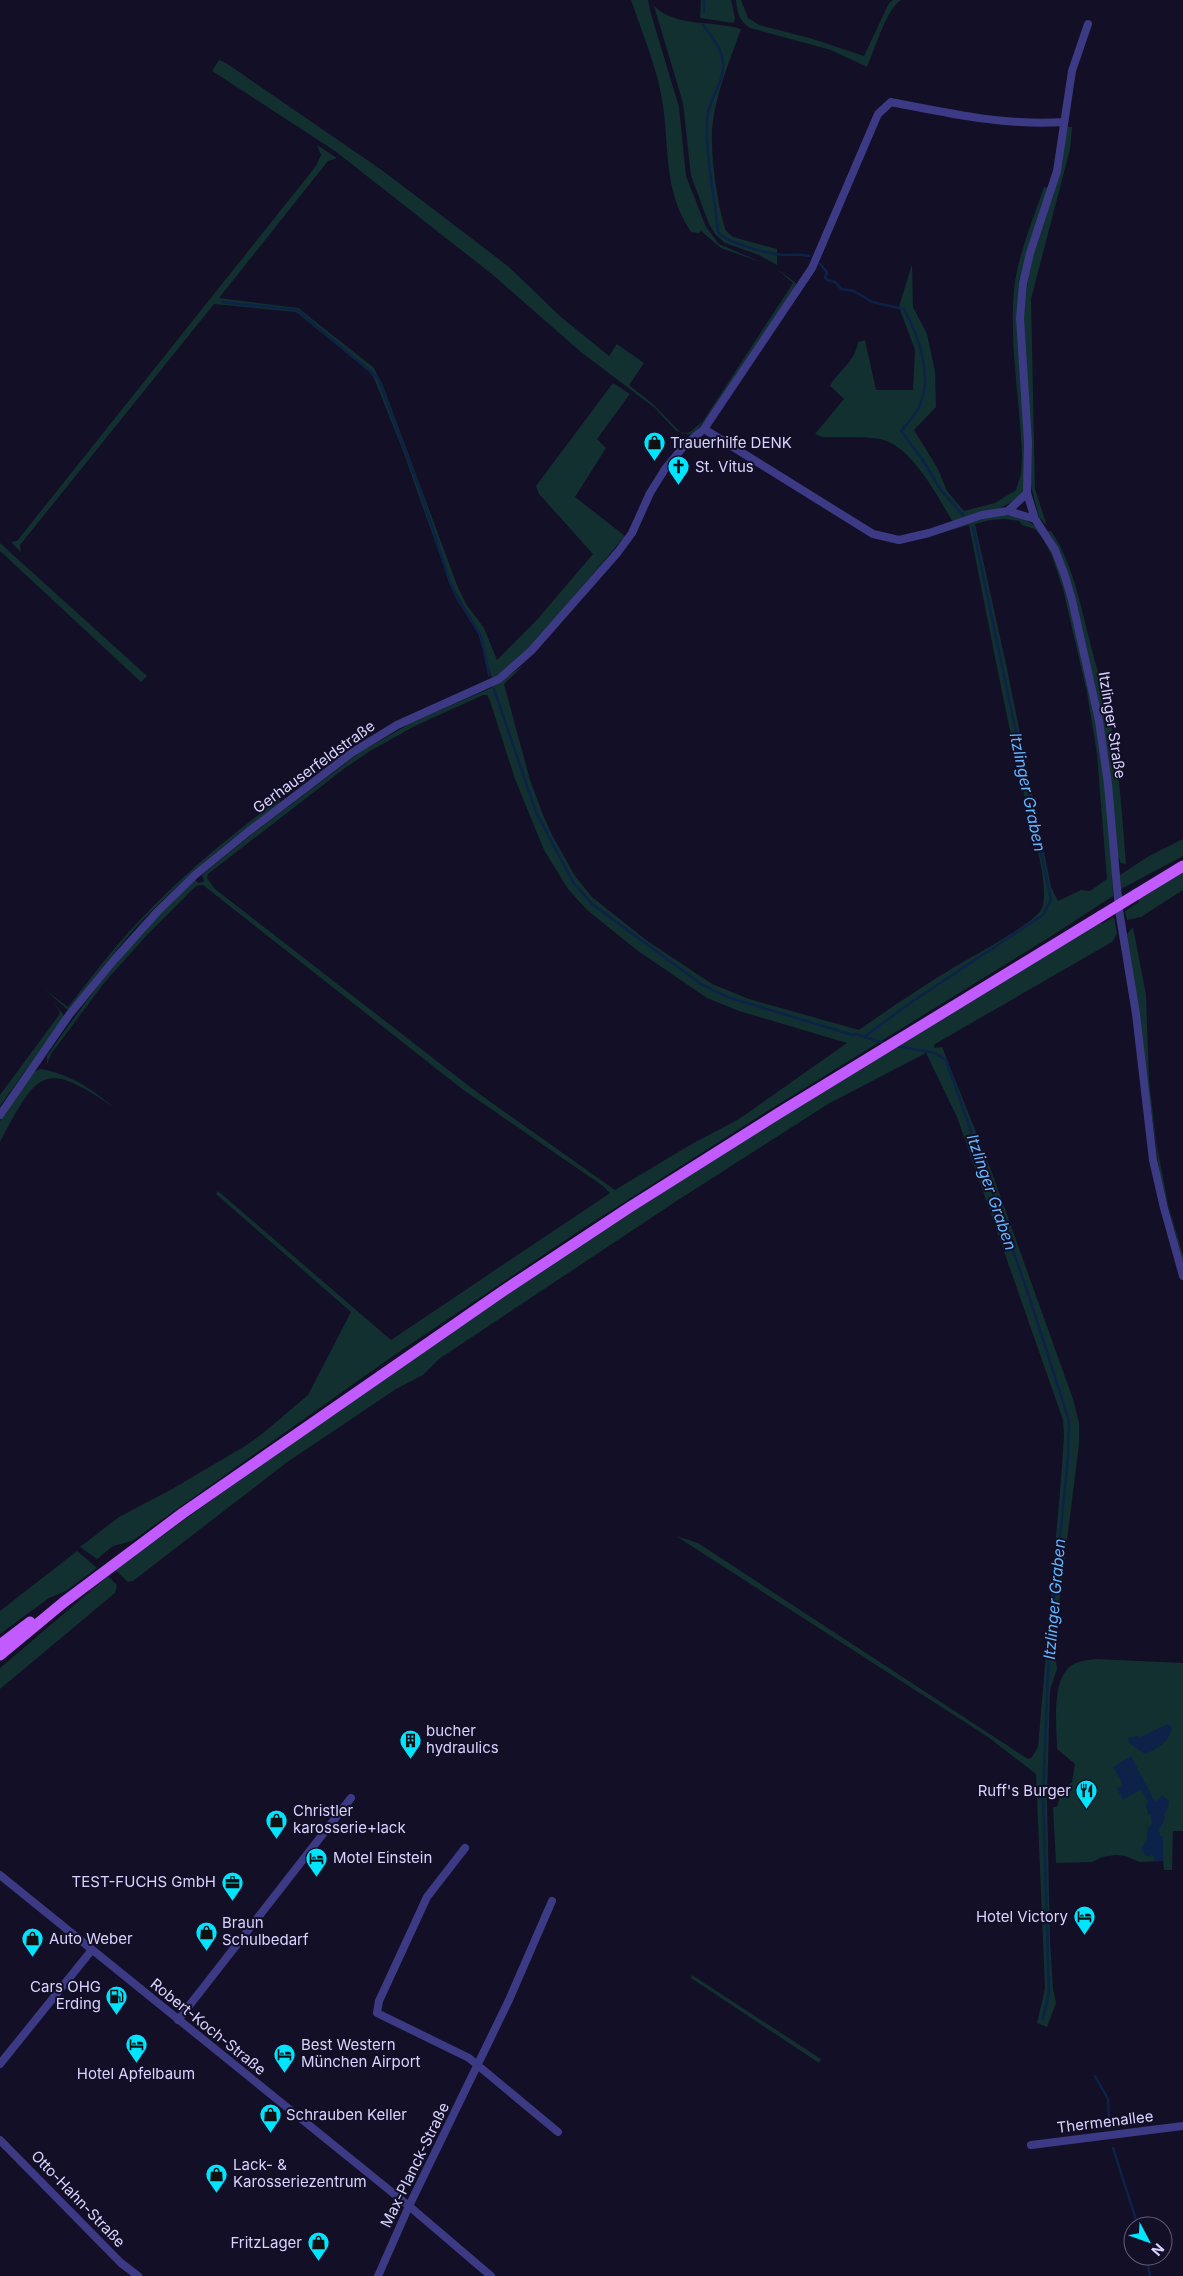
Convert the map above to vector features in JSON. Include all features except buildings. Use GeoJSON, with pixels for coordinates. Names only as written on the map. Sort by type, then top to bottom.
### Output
{"type":"FeatureCollection","features":[{"type":"Feature","properties":{"kind":"main road"},"geometry":{"type":"LineString","coordinates":[[0,1655],[119,1560],[358,1390],[503,1291],[630,1207],[854,1067],[1183,866]]}},
{"type":"Feature","properties":{"kind":"main road"},"geometry":{"type":"LineString","coordinates":[[0,1645],[30,1622],[64,1602]]}},
{"type":"Feature","properties":{"kind":"street","name":"Itzlinger Straße"},"geometry":{"type":"LineString","coordinates":[[1088,24],[1072,71],[1063,122],[1060,153],[1051,189],[1030,253],[1021,302],[1028,442],[1027,494],[1035,519],[1055,550],[1067,584],[1099,721],[1108,784],[1119,910],[1135,1005],[1154,1160],[1164,1208],[1183,1276]]}},
{"type":"Feature","properties":{"kind":"street","name":"Gerhauserfeldstraße"},"geometry":{"type":"LineString","coordinates":[[0,1114],[69,1015],[114,960],[158,911],[195,875],[248,831],[353,752],[397,725],[499,679],[531,651],[618,552],[632,533],[650,492],[665,469],[684,446],[704,429],[812,268],[878,114],[891,102],[987,119],[1033,124],[1063,122]]}},
{"type":"Feature","properties":{"kind":"street"},"geometry":{"type":"LineString","coordinates":[[704,429],[873,534],[899,540],[930,533],[982,515],[1008,511],[1035,519]]}},
{"type":"Feature","properties":{"kind":"street"},"geometry":{"type":"LineString","coordinates":[[1008,511],[1027,494]]}},
{"type":"Feature","properties":{"kind":"street"},"geometry":{"type":"LineString","coordinates":[[178,2020],[351,1798]]}},
{"type":"Feature","properties":{"kind":"street"},"geometry":{"type":"LineString","coordinates":[[466,1848],[428,1897],[376,2008],[380,2016],[469,2058],[558,2132]]}},
{"type":"Feature","properties":{"kind":"street","name":"Robert-Koch-Straße"},"geometry":{"type":"LineString","coordinates":[[0,1876],[409,2206],[491,2276]]}},
{"type":"Feature","properties":{"kind":"street","name":"Max-Planck-Straße"},"geometry":{"type":"LineString","coordinates":[[378,2276],[409,2206],[509,2000],[552,1901]]}},
{"type":"Feature","properties":{"kind":"street"},"geometry":{"type":"LineString","coordinates":[[0,2064],[91,1950]]}},
{"type":"Feature","properties":{"kind":"street","name":"Thermenallee"},"geometry":{"type":"LineString","coordinates":[[1031,2145],[1183,2126]]}},
{"type":"Feature","properties":{"kind":"street","name":"Otto-Hahn-Straße"},"geometry":{"type":"LineString","coordinates":[[0,2140],[121,2263],[138,2276]]}},
{"type":"Feature","properties":{"kind":"green space"},"geometry":{"type":"Polygon","coordinates":[[[631,0],[648,0],[679,107],[686,176],[706,227],[719,244],[763,263],[721,248],[701,231],[699,233],[691,232],[682,216],[671,183],[659,86],[631,0]]]}},
{"type":"Feature","properties":{"kind":"green space"},"geometry":{"type":"Polygon","coordinates":[[[701,0],[731,0],[735,18],[734,23],[700,18],[701,0]]]}},
{"type":"Feature","properties":{"kind":"green space"},"geometry":{"type":"Polygon","coordinates":[[[736,0],[741,0],[748,18],[759,25],[813,39],[864,56],[889,3],[893,0],[901,0],[886,20],[867,67],[831,50],[750,28],[739,16],[736,0]]]}},
{"type":"Feature","properties":{"kind":"green space"},"geometry":{"type":"Polygon","coordinates":[[[654,6],[673,18],[684,21],[741,29],[721,86],[713,121],[712,146],[717,192],[726,231],[733,237],[777,249],[777,265],[759,255],[725,243],[715,234],[709,224],[691,176],[683,103],[654,6]]]}},
{"type":"Feature","properties":{"kind":"green space"},"geometry":{"type":"Polygon","coordinates":[[[219,60],[383,171],[509,267],[561,317],[609,356],[617,344],[644,363],[629,385],[654,405],[680,432],[676,431],[655,408],[582,353],[493,275],[335,151],[212,71],[219,60]]]}},
{"type":"Feature","properties":{"kind":"green space"},"geometry":{"type":"Polygon","coordinates":[[[1066,127],[1072,127],[1070,149],[1031,299],[1035,489],[1047,526],[1039,517],[1031,486],[1023,322],[1029,271],[1066,127]]]}},
{"type":"Feature","properties":{"kind":"green space"},"geometry":{"type":"Polygon","coordinates":[[[317,145],[337,158],[328,161],[219,298],[298,308],[373,367],[382,383],[457,585],[466,604],[484,628],[497,660],[536,621],[593,554],[539,494],[536,486],[613,383],[630,394],[597,439],[606,448],[575,497],[625,536],[531,647],[505,670],[492,678],[476,627],[449,581],[402,448],[374,378],[370,372],[296,312],[214,304],[20,545],[21,552],[11,542],[17,541],[316,166],[321,155],[317,145]]]}},
{"type":"Feature","properties":{"kind":"green space"},"geometry":{"type":"Polygon","coordinates":[[[1044,187],[1048,188],[1021,283],[1025,436],[1024,489],[1011,502],[1002,507],[953,522],[915,463],[895,445],[878,439],[822,437],[815,434],[844,399],[830,386],[850,361],[858,342],[865,340],[876,390],[913,390],[915,350],[899,307],[912,264],[913,307],[927,334],[935,371],[936,407],[914,430],[938,469],[947,491],[964,511],[995,503],[1016,490],[1021,474],[1022,456],[1014,352],[1014,289],[1022,250],[1044,187]]]}},
{"type":"Feature","properties":{"kind":"green space"},"geometry":{"type":"Polygon","coordinates":[[[777,269],[796,283],[795,286],[708,417],[692,435],[685,433],[690,432],[703,421],[793,283],[777,269]]]}},
{"type":"Feature","properties":{"kind":"green space"},"geometry":{"type":"Polygon","coordinates":[[[1012,516],[1025,520],[1036,527],[1053,551],[1065,583],[1091,695],[1100,744],[1109,819],[1113,896],[582,1229],[393,1356],[132,1541],[113,1546],[97,1559],[80,1547],[119,1517],[172,1489],[245,1446],[308,1395],[351,1312],[216,1194],[218,1191],[391,1340],[610,1193],[603,1186],[462,1089],[203,885],[196,886],[147,935],[104,983],[51,1054],[47,1065],[47,1056],[64,1032],[98,986],[154,920],[195,880],[199,883],[204,881],[202,875],[252,834],[362,751],[411,723],[491,688],[524,665],[504,684],[530,780],[552,835],[575,876],[592,897],[646,940],[712,984],[749,999],[859,1030],[931,981],[1027,923],[1041,910],[1043,903],[1044,893],[1039,858],[1007,715],[969,525],[927,537],[988,517],[1012,516]],[[1005,519],[975,524],[1007,669],[1051,887],[1058,901],[1081,890],[1090,891],[1107,879],[1097,754],[1087,693],[1063,589],[1052,556],[1035,529],[1022,525],[1019,521],[1005,519]],[[483,695],[415,726],[370,751],[345,768],[208,874],[207,878],[215,889],[478,1093],[615,1190],[690,1145],[739,1119],[847,1043],[739,1011],[707,998],[638,951],[587,910],[568,889],[544,850],[515,779],[490,701],[487,695],[483,695]]]}},
{"type":"Feature","properties":{"kind":"green space"},"geometry":{"type":"Polygon","coordinates":[[[1048,531],[1051,531],[1058,543],[1070,569],[1079,596],[1107,706],[1118,771],[1126,864],[1121,863],[1117,854],[1105,741],[1098,699],[1075,600],[1057,547],[1048,531]]]}},
{"type":"Feature","properties":{"kind":"green space"},"geometry":{"type":"Polygon","coordinates":[[[0,543],[147,676],[141,682],[0,551],[0,543]]]}},
{"type":"Feature","properties":{"kind":"green space"},"geometry":{"type":"Polygon","coordinates":[[[277,795],[279,803],[206,861],[154,908],[129,935],[68,1010],[44,989],[68,1007],[129,931],[204,859],[274,803],[277,795]]]}},
{"type":"Feature","properties":{"kind":"green space"},"geometry":{"type":"Polygon","coordinates":[[[1183,839],[1183,856],[1121,889],[1120,875],[1149,856],[1183,839]]]}},
{"type":"Feature","properties":{"kind":"green space"},"geometry":{"type":"Polygon","coordinates":[[[1183,872],[1183,890],[1141,917],[1127,920],[1125,911],[1139,902],[1139,899],[1183,872]]]}},
{"type":"Feature","properties":{"kind":"green space"},"geometry":{"type":"Polygon","coordinates":[[[1114,917],[1117,934],[1112,942],[935,1044],[934,1048],[942,1047],[991,1170],[1073,1399],[1079,1423],[1079,1444],[1054,1644],[1057,1669],[1050,1690],[1047,1798],[1050,1940],[1053,1989],[1056,2003],[1047,2027],[1037,2023],[1045,1988],[1036,1774],[988,1737],[676,1536],[698,1543],[1028,1759],[1032,1757],[1038,1747],[1061,1479],[1064,1436],[1063,1420],[957,1117],[926,1053],[828,1104],[675,1202],[439,1359],[423,1375],[396,1389],[286,1463],[133,1581],[128,1582],[115,1570],[352,1401],[592,1238],[845,1078],[1101,922],[1102,924],[1114,917]]]}},
{"type":"Feature","properties":{"kind":"green space"},"geometry":{"type":"Polygon","coordinates":[[[1133,927],[1146,995],[1149,1080],[1156,1141],[1168,1204],[1183,1255],[1183,1262],[1160,1175],[1127,934],[1133,927]]]}},
{"type":"Feature","properties":{"kind":"green space"},"geometry":{"type":"Polygon","coordinates":[[[53,1002],[63,1014],[63,1018],[0,1106],[0,1095],[59,1015],[60,1012],[53,1002]]]}},
{"type":"Feature","properties":{"kind":"green space"},"geometry":{"type":"Polygon","coordinates":[[[40,1069],[61,1074],[81,1084],[116,1109],[73,1083],[58,1078],[45,1080],[34,1087],[24,1099],[0,1142],[0,1121],[34,1072],[40,1069]]]}},
{"type":"Feature","properties":{"kind":"green space"},"geometry":{"type":"Polygon","coordinates":[[[77,1551],[97,1568],[66,1591],[49,1598],[0,1634],[0,1611],[77,1551]]]}},
{"type":"Feature","properties":{"kind":"green space"},"geometry":{"type":"Polygon","coordinates":[[[108,1576],[117,1585],[115,1593],[0,1689],[0,1668],[108,1576]]]}},
{"type":"Feature","properties":{"kind":"green space"},"geometry":{"type":"Polygon","coordinates":[[[1097,1659],[1183,1663],[1183,1831],[1173,1831],[1172,1870],[1164,1870],[1163,1861],[1140,1862],[1125,1856],[1116,1855],[1102,1857],[1092,1862],[1056,1863],[1053,1807],[1057,1807],[1061,1792],[1072,1782],[1075,1764],[1057,1749],[1056,1703],[1058,1690],[1066,1670],[1082,1661],[1097,1659]]]}},
{"type":"Feature","properties":{"kind":"green space"},"geometry":{"type":"Polygon","coordinates":[[[692,1975],[821,2059],[819,2063],[691,1978],[692,1975]]]}},
{"type":"Feature","properties":{"kind":"water"},"geometry":{"type":"Polygon","coordinates":[[[1168,1724],[1172,1727],[1166,1741],[1150,1752],[1145,1754],[1129,1743],[1128,1738],[1140,1737],[1168,1724]]]}},
{"type":"Feature","properties":{"kind":"water"},"geometry":{"type":"Polygon","coordinates":[[[1131,1756],[1155,1802],[1162,1795],[1169,1801],[1164,1815],[1165,1818],[1159,1830],[1160,1836],[1163,1837],[1163,1861],[1155,1861],[1153,1855],[1146,1856],[1141,1849],[1147,1838],[1147,1829],[1152,1823],[1146,1804],[1148,1802],[1141,1789],[1123,1800],[1117,1789],[1121,1786],[1122,1782],[1113,1767],[1131,1756]]]}},
{"type":"Feature","properties":{"kind":"waterway","name":"Itzlinger Graben"},"geometry":{"type":"LineString","coordinates":[[704,0],[704,12]]}},
{"type":"Feature","properties":{"kind":"waterway","name":"Itzlinger Graben"},"geometry":{"type":"LineString","coordinates":[[703,25],[718,47],[723,62],[720,82],[708,113],[707,127],[708,157],[718,232],[730,240],[760,251],[809,256]]}},
{"type":"Feature","properties":{"kind":"waterway","name":"Itzlinger Graben"},"geometry":{"type":"LineString","coordinates":[[820,264],[827,272],[825,277],[827,280],[835,282],[841,289],[854,291],[872,302],[904,309],[915,332],[923,358],[925,385],[918,409],[901,431],[922,459],[940,489],[963,515]]}},
{"type":"Feature","properties":{"kind":"waterway"},"geometry":{"type":"LineString","coordinates":[[222,302],[297,310],[378,378],[421,493],[450,582],[457,598],[481,636],[489,675]]}},
{"type":"Feature","properties":{"kind":"waterway","name":"Itzlinger Graben"},"geometry":{"type":"LineString","coordinates":[[884,1043],[864,1037],[910,1003],[1043,915],[1051,900],[973,527]]}},
{"type":"Feature","properties":{"kind":"waterway"},"geometry":{"type":"LineString","coordinates":[[494,689],[536,812],[573,882],[592,904],[701,984],[727,997],[864,1037]]}},
{"type":"Feature","properties":{"kind":"waterway","name":"Itzlinger Graben"},"geometry":{"type":"LineString","coordinates":[[897,1046],[935,1053],[946,1060],[1029,1296],[1069,1421],[1068,1458],[1049,1646],[1043,1796],[1049,1993],[1043,2019]]}},
{"type":"Feature","properties":{"kind":"waterway","name":"Itzlinger Graben"},"geometry":{"type":"LineString","coordinates":[[1095,2076],[1108,2099],[1109,2123]]}},
{"type":"Feature","properties":{"kind":"waterway","name":"Itzlinger Graben"},"geometry":{"type":"LineString","coordinates":[[1113,2148],[1135,2216]]}},
{"type":"Feature","properties":{"kind":"waterway","name":"Itzlinger Graben"},"geometry":{"type":"LineString","coordinates":[[1148,2266],[1150,2276]]}},
{"type":"Feature","properties":{"kind":"place","name":"Trauerhilfe DENK"},"geometry":{"type":"Point","coordinates":[654,462]}},
{"type":"Feature","properties":{"kind":"place","name":"St. Vitus"},"geometry":{"type":"Point","coordinates":[679,486]}},
{"type":"Feature","properties":{"kind":"place","name":"bucher hydraulics"},"geometry":{"type":"Point","coordinates":[410,1759]}},
{"type":"Feature","properties":{"kind":"place","name":"Ruff's Burger"},"geometry":{"type":"Point","coordinates":[1087,1810]}},
{"type":"Feature","properties":{"kind":"place","name":"Christler karosserie+lack"},"geometry":{"type":"Point","coordinates":[277,1839]}},
{"type":"Feature","properties":{"kind":"place","name":"Motel Einstein"},"geometry":{"type":"Point","coordinates":[317,1877]}},
{"type":"Feature","properties":{"kind":"place","name":"TEST-FUCHS GmbH"},"geometry":{"type":"Point","coordinates":[232,1901]}},
{"type":"Feature","properties":{"kind":"place","name":"Hotel Victory"},"geometry":{"type":"Point","coordinates":[1084,1936]}},
{"type":"Feature","properties":{"kind":"place","name":"Braun Schulbedarf"},"geometry":{"type":"Point","coordinates":[206,1951]}},
{"type":"Feature","properties":{"kind":"place","name":"Auto Weber"},"geometry":{"type":"Point","coordinates":[33,1958]}},
{"type":"Feature","properties":{"kind":"place","name":"Cars OHG Erding"},"geometry":{"type":"Point","coordinates":[117,2015]}},
{"type":"Feature","properties":{"kind":"place","name":"Hotel Apfelbaum"},"geometry":{"type":"Point","coordinates":[136,2064]}},
{"type":"Feature","properties":{"kind":"place","name":"Best Western München Airport"},"geometry":{"type":"Point","coordinates":[285,2073]}},
{"type":"Feature","properties":{"kind":"place","name":"Schrauben Keller"},"geometry":{"type":"Point","coordinates":[270,2134]}},
{"type":"Feature","properties":{"kind":"place","name":"Lack- & Karosseriezentrum"},"geometry":{"type":"Point","coordinates":[217,2193]}},
{"type":"Feature","properties":{"kind":"place","name":"FritzLager"},"geometry":{"type":"Point","coordinates":[318,2262]}}]}
